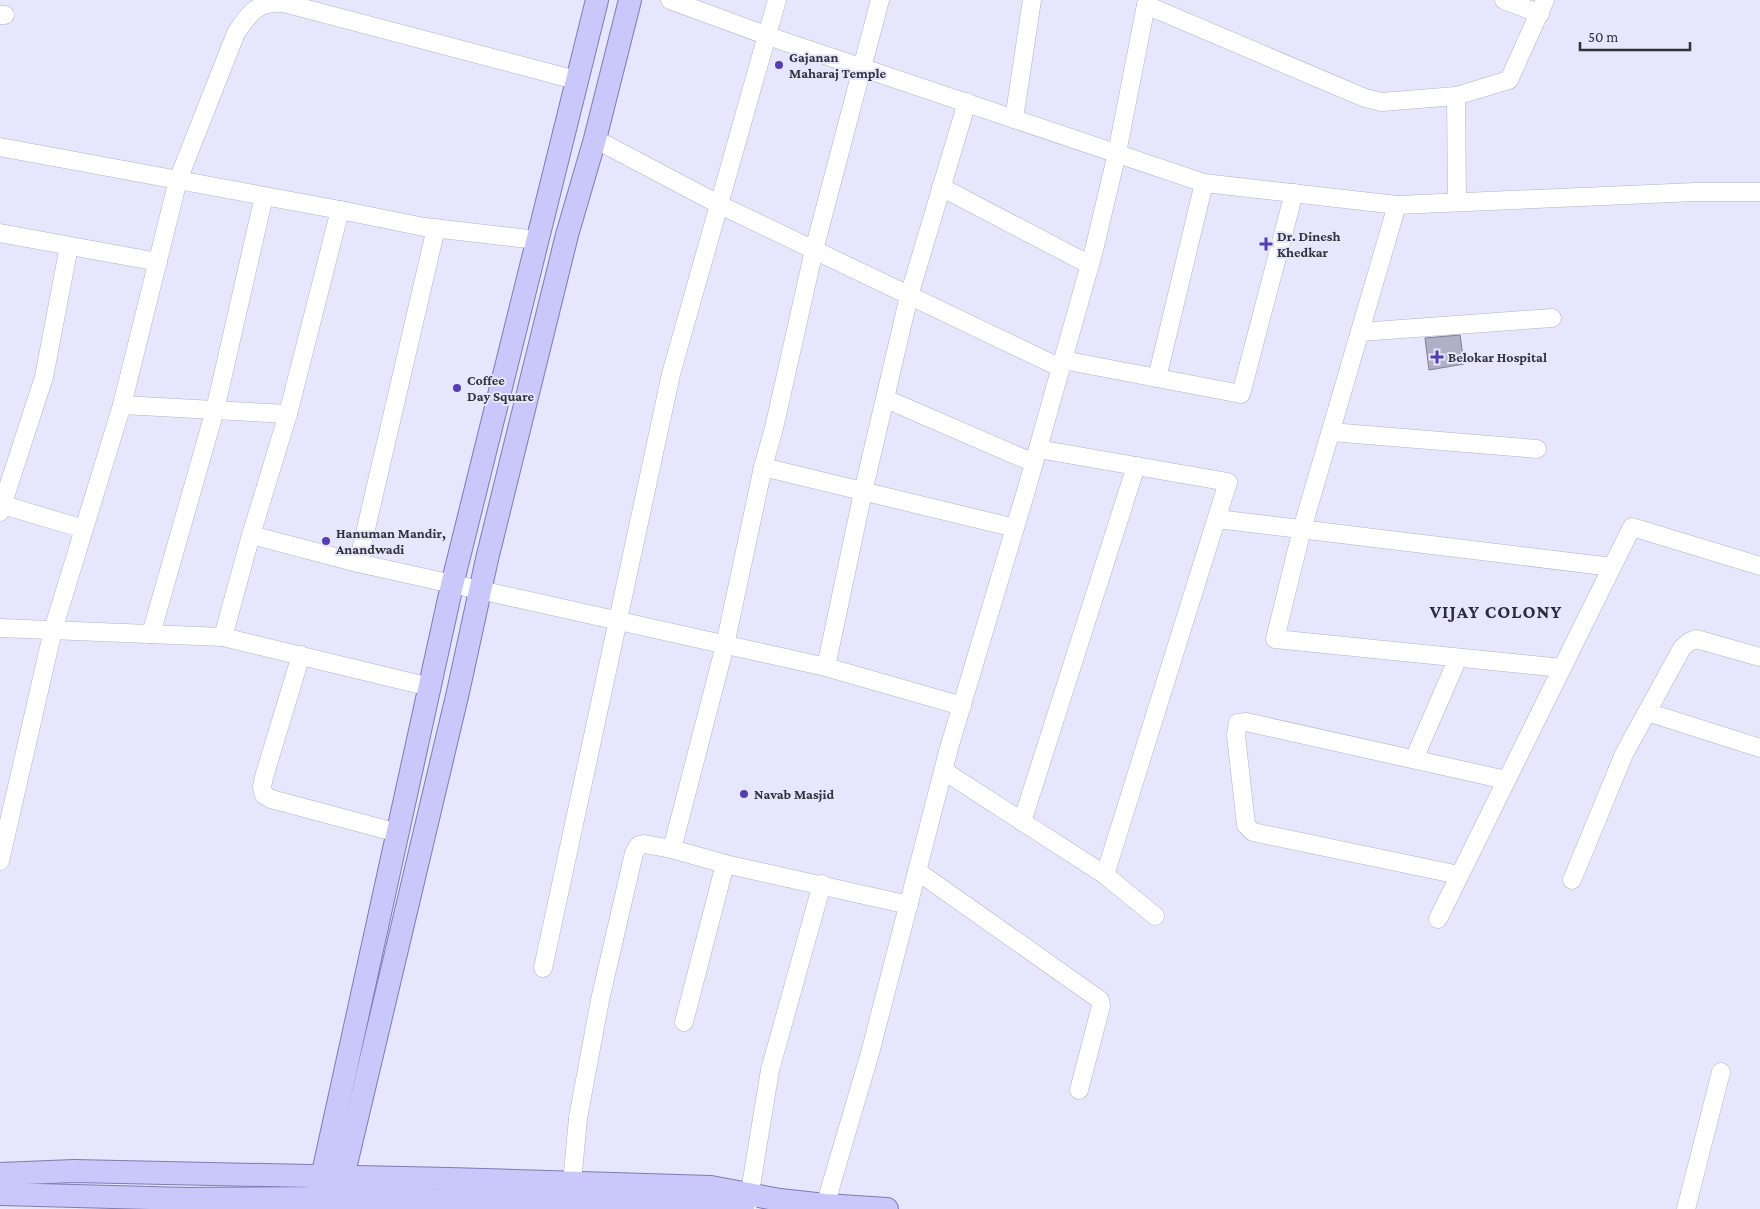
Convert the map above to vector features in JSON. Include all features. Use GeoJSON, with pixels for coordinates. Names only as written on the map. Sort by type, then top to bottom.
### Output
{"type":"FeatureCollection","features":[{"type":"Feature","properties":{"kind":"main road"},"geometry":{"type":"LineString","coordinates":[[330,1195],[398,834],[452,585],[597,0]]}},
{"type":"Feature","properties":{"kind":"main road"},"geometry":{"type":"LineString","coordinates":[[330,1195],[452,719],[480,591],[567,235],[595,139],[630,0]]}},
{"type":"Feature","properties":{"kind":"main road"},"geometry":{"type":"LineString","coordinates":[[0,1174],[74,1171],[330,1195],[483,1205],[749,1198],[780,1200],[825,1207],[887,1209]]}},
{"type":"Feature","properties":{"kind":"main road"},"geometry":{"type":"LineString","coordinates":[[0,1194],[183,1204],[330,1195],[449,1179],[711,1187],[749,1198]]}},
{"type":"Feature","properties":{"kind":"street"},"geometry":{"type":"LineString","coordinates":[[670,0],[768,36],[1204,182],[1398,205],[1695,192],[1760,192]]}},
{"type":"Feature","properties":{"kind":"street"},"geometry":{"type":"LineString","coordinates":[[543,968],[671,374],[777,0]]}},
{"type":"Feature","properties":{"kind":"street"},"geometry":{"type":"LineString","coordinates":[[672,849],[725,645],[763,467],[774,428],[814,250],[880,0]]}},
{"type":"Feature","properties":{"kind":"street"},"geometry":{"type":"LineString","coordinates":[[1014,119],[1032,0]]}},
{"type":"Feature","properties":{"kind":"street"},"geometry":{"type":"LineString","coordinates":[[825,1207],[870,1053],[962,706],[1090,265],[1117,153],[1146,3],[1365,98],[1382,102],[1456,96],[1509,80],[1543,7],[1504,0]]}},
{"type":"Feature","properties":{"kind":"street"},"geometry":{"type":"LineString","coordinates":[[0,861],[53,630],[122,405],[178,180],[236,33],[246,19],[258,7],[270,2],[284,3],[576,80]]}},
{"type":"Feature","properties":{"kind":"street"},"geometry":{"type":"LineString","coordinates":[[1456,96],[1457,202]]}},
{"type":"Feature","properties":{"kind":"street"},"geometry":{"type":"LineString","coordinates":[[826,667],[863,492],[909,296],[967,102]]}},
{"type":"Feature","properties":{"kind":"street"},"geometry":{"type":"LineString","coordinates":[[595,139],[720,205],[909,296],[1062,364],[1157,378],[1241,394],[1294,193]]}},
{"type":"Feature","properties":{"kind":"street"},"geometry":{"type":"LineString","coordinates":[[0,148],[436,228],[537,240]]}},
{"type":"Feature","properties":{"kind":"street"},"geometry":{"type":"LineString","coordinates":[[1157,378],[1204,182]]}},
{"type":"Feature","properties":{"kind":"street"},"geometry":{"type":"LineString","coordinates":[[941,187],[1090,265]]}},
{"type":"Feature","properties":{"kind":"street"},"geometry":{"type":"LineString","coordinates":[[151,634],[215,410],[264,196]]}},
{"type":"Feature","properties":{"kind":"street"},"geometry":{"type":"LineString","coordinates":[[1398,205],[1302,529],[1275,639],[1562,668]]}},
{"type":"Feature","properties":{"kind":"street"},"geometry":{"type":"LineString","coordinates":[[223,637],[251,535],[288,414],[340,210]]}},
{"type":"Feature","properties":{"kind":"street"},"geometry":{"type":"LineString","coordinates":[[358,563],[436,228]]}},
{"type":"Feature","properties":{"kind":"street"},"geometry":{"type":"LineString","coordinates":[[2,238],[69,246],[158,262]]}},
{"type":"Feature","properties":{"kind":"street"},"geometry":{"type":"LineString","coordinates":[[69,246],[44,377],[1,507],[84,529]]}},
{"type":"Feature","properties":{"kind":"street"},"geometry":{"type":"LineString","coordinates":[[1360,332],[1552,318]]}},
{"type":"Feature","properties":{"kind":"street"},"geometry":{"type":"LineString","coordinates":[[886,399],[1036,456],[1136,466],[1228,482],[1105,875]]}},
{"type":"Feature","properties":{"kind":"street"},"geometry":{"type":"LineString","coordinates":[[122,405],[288,414]]}},
{"type":"Feature","properties":{"kind":"street"},"geometry":{"type":"LineString","coordinates":[[1331,432],[1536,449]]}},
{"type":"Feature","properties":{"kind":"street"},"geometry":{"type":"LineString","coordinates":[[1022,822],[1136,466]]}},
{"type":"Feature","properties":{"kind":"street"},"geometry":{"type":"LineString","coordinates":[[763,467],[1014,528]]}},
{"type":"Feature","properties":{"kind":"street"},"geometry":{"type":"LineString","coordinates":[[1217,519],[1612,567]]}},
{"type":"Feature","properties":{"kind":"street"},"geometry":{"type":"LineString","coordinates":[[1438,920],[1632,527],[1760,566]]}},
{"type":"Feature","properties":{"kind":"street"},"geometry":{"type":"LineString","coordinates":[[251,535],[452,585],[826,667],[962,706]]}},
{"type":"Feature","properties":{"kind":"street"},"geometry":{"type":"LineString","coordinates":[[0,628],[223,637],[430,687]]}},
{"type":"Feature","properties":{"kind":"street"},"geometry":{"type":"LineString","coordinates":[[1572,880],[1624,754],[1676,656],[1689,642],[1696,639],[1760,657]]}},
{"type":"Feature","properties":{"kind":"street"},"geometry":{"type":"LineString","coordinates":[[301,655],[264,778],[262,787],[264,795],[271,799],[398,834]]}},
{"type":"Feature","properties":{"kind":"street"},"geometry":{"type":"LineString","coordinates":[[1414,759],[1458,658]]}},
{"type":"Feature","properties":{"kind":"street"},"geometry":{"type":"LineString","coordinates":[[1646,712],[1760,748]]}},
{"type":"Feature","properties":{"kind":"street"},"geometry":{"type":"LineString","coordinates":[[1459,876],[1253,832],[1246,825],[1236,728],[1238,723],[1246,722],[1506,780]]}},
{"type":"Feature","properties":{"kind":"street"},"geometry":{"type":"LineString","coordinates":[[944,771],[1105,875],[1155,916]]}},
{"type":"Feature","properties":{"kind":"street"},"geometry":{"type":"LineString","coordinates":[[572,1183],[578,1118],[600,1000],[636,848],[639,845],[644,844],[672,849],[725,864],[822,884],[909,905]]}},
{"type":"Feature","properties":{"kind":"street"},"geometry":{"type":"LineString","coordinates":[[684,1022],[725,864]]}},
{"type":"Feature","properties":{"kind":"street"},"geometry":{"type":"LineString","coordinates":[[917,872],[1100,1000],[1099,1013],[1079,1090]]}},
{"type":"Feature","properties":{"kind":"street"},"geometry":{"type":"LineString","coordinates":[[749,1198],[770,1070],[822,884]]}},
{"type":"Feature","properties":{"kind":"street"},"geometry":{"type":"LineString","coordinates":[[1686,1209],[1721,1072]]}},
{"type":"Feature","properties":{"kind":"building"},"geometry":{"type":"Polygon","coordinates":[[[1460,335],[1464,364],[1429,370],[1425,338],[1460,335]]]}},
{"type":"Feature","properties":{"kind":"place","name":"Gajanan Maharaj Temple"},"geometry":{"type":"Point","coordinates":[779,65]}},
{"type":"Feature","properties":{"kind":"place","name":"Dr. Dinesh Khedkar"},"geometry":{"type":"Point","coordinates":[1266,244]}},
{"type":"Feature","properties":{"kind":"place","name":"Belokar Hospital"},"geometry":{"type":"Point","coordinates":[1437,357]}},
{"type":"Feature","properties":{"kind":"place","name":"Coffee Day Square"},"geometry":{"type":"Point","coordinates":[457,388]}},
{"type":"Feature","properties":{"kind":"place","name":"Hanuman Mandir, Anandwadi"},"geometry":{"type":"Point","coordinates":[326,541]}},
{"type":"Feature","properties":{"kind":"place","name":"Navab Masjid"},"geometry":{"type":"Point","coordinates":[744,794]}},
{"type":"Feature","properties":{"kind":"district","name":"VIJAY COLONY"},"geometry":{"type":"Point","coordinates":[1496,611]}}]}
